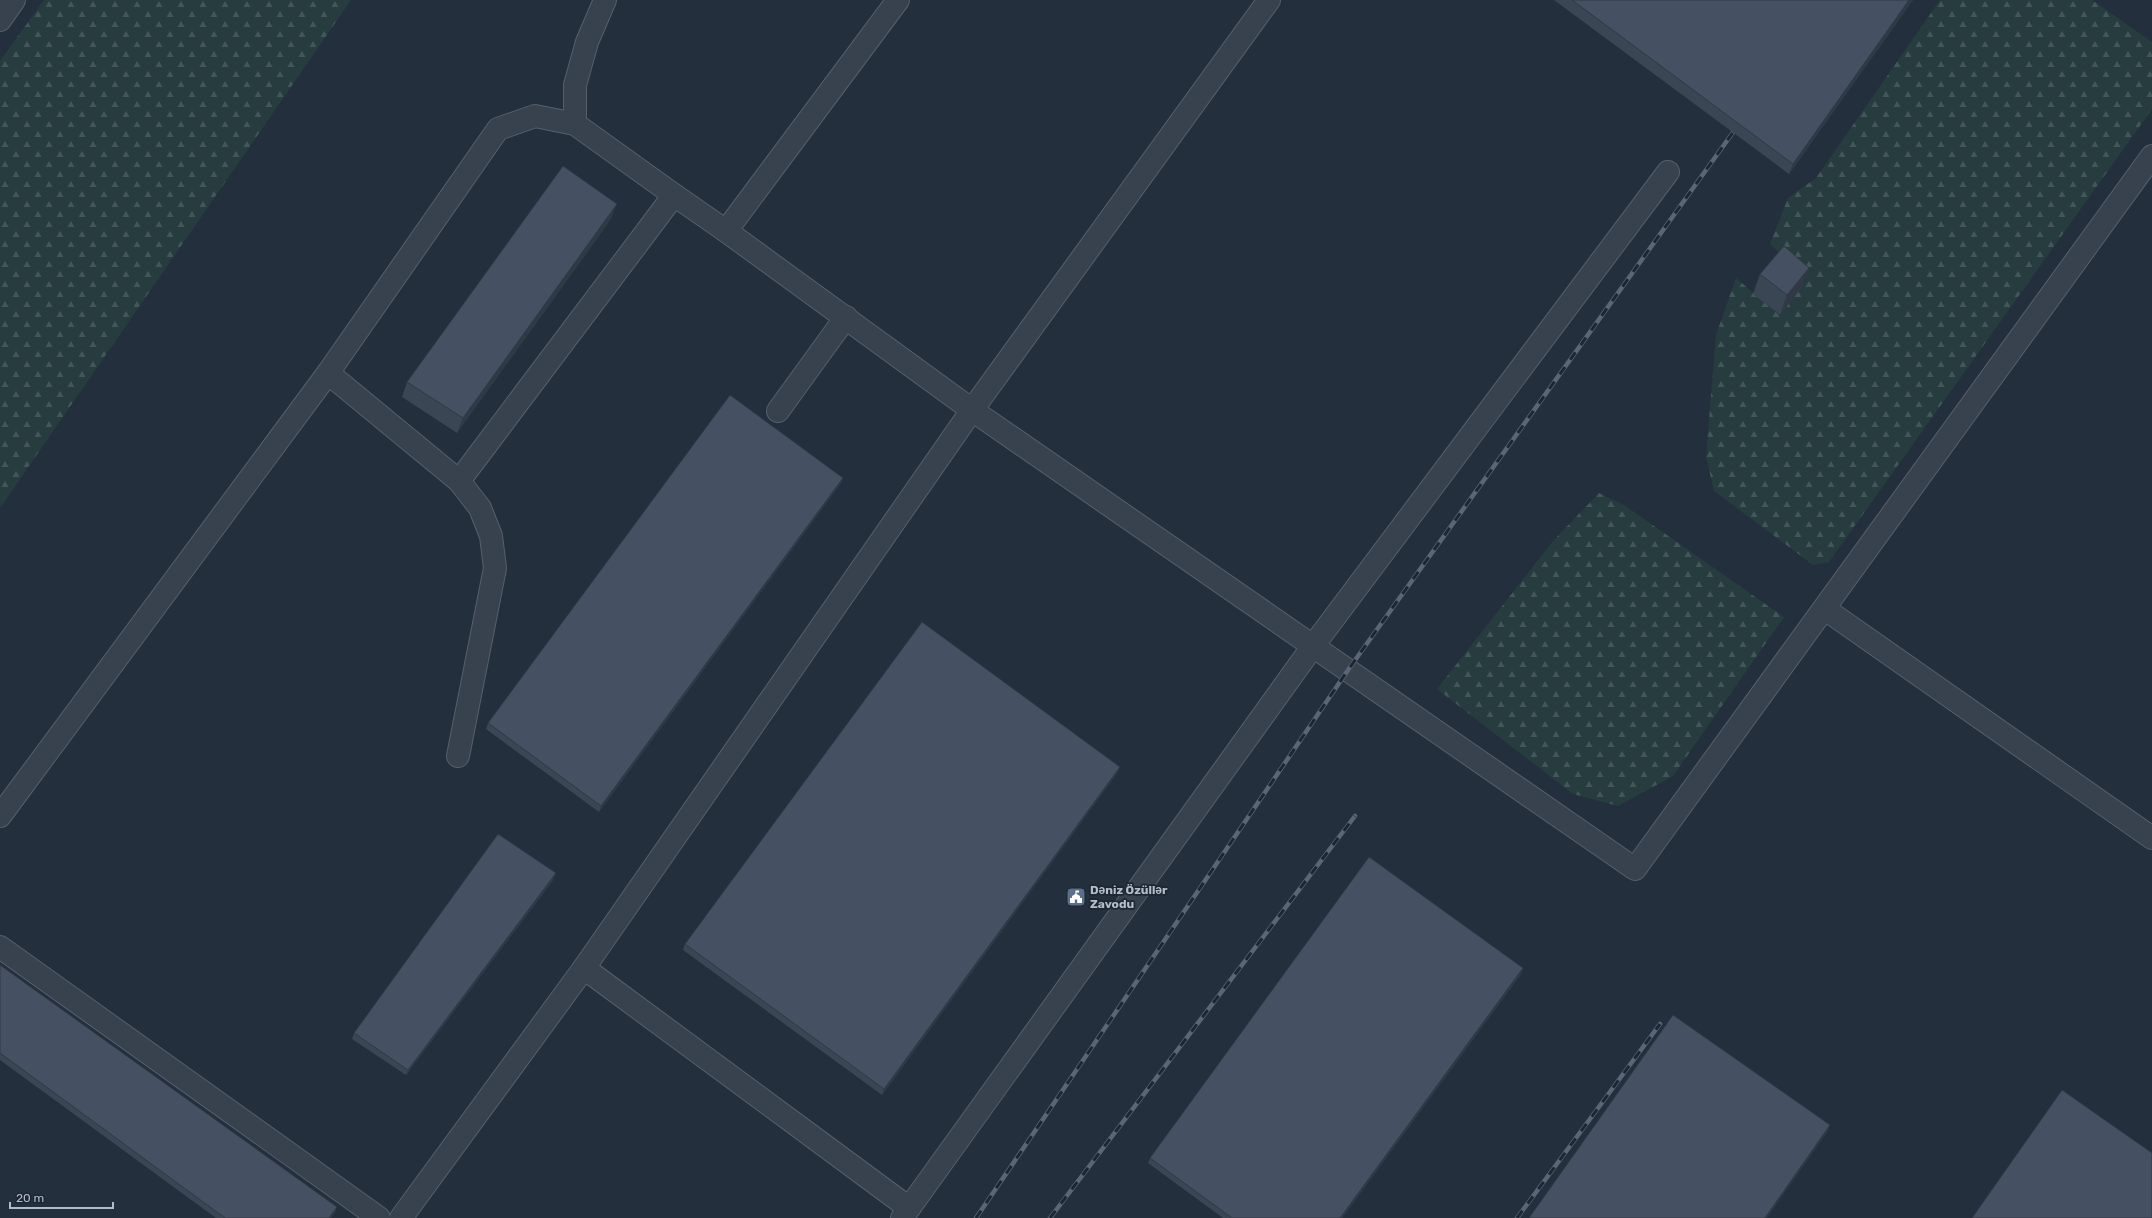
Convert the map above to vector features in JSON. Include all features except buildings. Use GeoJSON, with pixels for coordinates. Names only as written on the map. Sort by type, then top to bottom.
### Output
{"type":"FeatureCollection","features":[{"type":"Feature","properties":{"kind":"street"},"geometry":{"type":"LineString","coordinates":[[0,20],[14,0]]}},
{"type":"Feature","properties":{"kind":"street"},"geometry":{"type":"LineString","coordinates":[[575,124],[575,84],[587,42],[605,0]]}},
{"type":"Feature","properties":{"kind":"street"},"geometry":{"type":"LineString","coordinates":[[726,230],[898,0]]}},
{"type":"Feature","properties":{"kind":"street"},"geometry":{"type":"LineString","coordinates":[[401,1218],[584,968],[972,410],[1268,0]]}},
{"type":"Feature","properties":{"kind":"street"},"geometry":{"type":"LineString","coordinates":[[0,816],[328,373],[498,129],[535,116],[575,124],[674,196],[726,230],[846,316],[972,410],[1635,869],[2152,156]]}},
{"type":"Feature","properties":{"kind":"street"},"geometry":{"type":"LineString","coordinates":[[584,968],[906,1213],[1313,646],[1668,172]]}},
{"type":"Feature","properties":{"kind":"street"},"geometry":{"type":"LineString","coordinates":[[459,481],[674,196]]}},
{"type":"Feature","properties":{"kind":"street"},"geometry":{"type":"LineString","coordinates":[[778,411],[846,316]]}},
{"type":"Feature","properties":{"kind":"street"},"geometry":{"type":"LineString","coordinates":[[328,373],[459,481],[480,508],[491,536],[495,568],[458,756]]}},
{"type":"Feature","properties":{"kind":"street"},"geometry":{"type":"LineString","coordinates":[[1824,609],[2152,838]]}},
{"type":"Feature","properties":{"kind":"street"},"geometry":{"type":"LineString","coordinates":[[0,947],[379,1218]]}},
{"type":"Feature","properties":{"kind":"green space"},"geometry":{"type":"Polygon","coordinates":[[[44,0],[351,0],[0,508],[0,61],[44,0]]]}},
{"type":"Feature","properties":{"kind":"green space"},"geometry":{"type":"Polygon","coordinates":[[[1940,0],[2092,0],[2152,42],[2152,109],[1829,562],[1813,565],[1714,491],[1706,457],[1716,335],[1736,278],[1779,315],[1802,287],[1806,279],[1770,244],[1788,198],[1816,178],[1940,0]]]}},
{"type":"Feature","properties":{"kind":"green space"},"geometry":{"type":"Polygon","coordinates":[[[1599,493],[1624,505],[1784,617],[1673,776],[1618,806],[1573,794],[1437,689],[1553,541],[1599,493]]]}},
{"type":"Feature","properties":{"kind":"railway"},"geometry":{"type":"LineString","coordinates":[[976,1218],[1348,670],[1739,124]]}},
{"type":"Feature","properties":{"kind":"railway"},"geometry":{"type":"LineString","coordinates":[[1050,1218],[1355,816]]}},
{"type":"Feature","properties":{"kind":"railway"},"geometry":{"type":"LineString","coordinates":[[1517,1218],[1660,1024]]}},
{"type":"Feature","properties":{"kind":"place","name":"Dəniz Özüllər Zavodu"},"geometry":{"type":"Point","coordinates":[1076,897]}}]}
